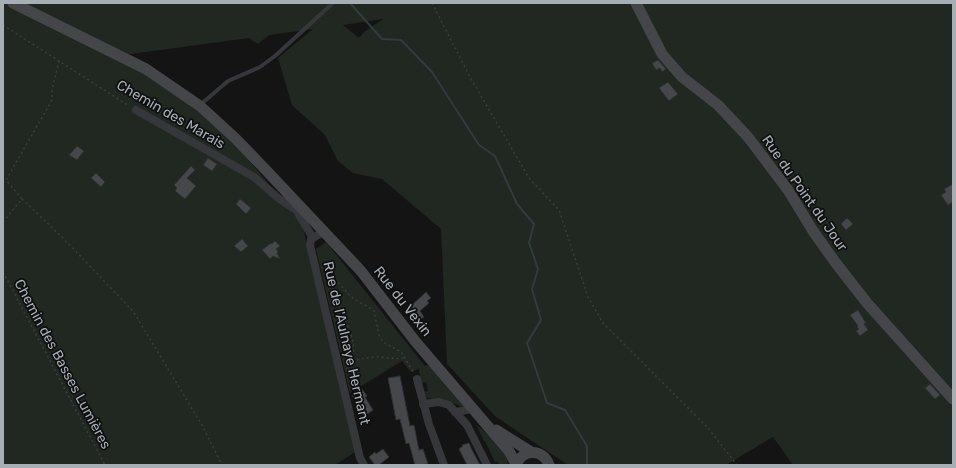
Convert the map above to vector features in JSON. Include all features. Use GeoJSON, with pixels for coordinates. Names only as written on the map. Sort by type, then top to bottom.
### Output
{"type":"FeatureCollection","features":[{"type":"Feature","properties":{"kind":"main road","name":"Rue du Vexin"},"geometry":{"type":"LineString","coordinates":[[13,3],[146,69],[200,106],[235,138],[318,235],[361,272],[415,341],[479,416]]}},
{"type":"Feature","properties":{"kind":"main road","name":"Rue du Point du Jour"},"geometry":{"type":"LineString","coordinates":[[636,3],[662,54],[682,76],[718,105],[748,137],[788,190],[813,232],[839,268],[867,303],[953,399]]}},
{"type":"Feature","properties":{"kind":"main road"},"geometry":{"type":"LineString","coordinates":[[479,416],[509,451],[516,465],[522,456],[531,452]]}},
{"type":"Feature","properties":{"kind":"main road"},"geometry":{"type":"LineString","coordinates":[[479,416],[511,441],[531,452],[540,454],[549,465]]}},
{"type":"Feature","properties":{"kind":"street","name":"Chemin des Marais"},"geometry":{"type":"LineString","coordinates":[[136,110],[254,177],[278,198],[292,203]]}},
{"type":"Feature","properties":{"kind":"street","name":"Rue de l'Aulnaye Hermant"},"geometry":{"type":"LineString","coordinates":[[318,235],[311,240],[310,245],[360,458],[364,465]]}},
{"type":"Feature","properties":{"kind":"street"},"geometry":{"type":"LineString","coordinates":[[417,379],[423,404],[444,465]]}},
{"type":"Feature","properties":{"kind":"street"},"geometry":{"type":"LineString","coordinates":[[423,404],[439,402],[449,405],[466,425],[487,465]]}},
{"type":"Feature","properties":{"kind":"street"},"geometry":{"type":"LineString","coordinates":[[455,412],[479,416]]}},
{"type":"Feature","properties":{"kind":"street"},"geometry":{"type":"LineString","coordinates":[[461,420],[479,416]]}},
{"type":"Feature","properties":{"kind":"lane"},"geometry":{"type":"LineString","coordinates":[[200,106],[228,82],[260,67],[275,56],[334,3]]}},
{"type":"Feature","properties":{"kind":"path"},"geometry":{"type":"LineString","coordinates":[[432,3],[470,77],[529,178],[560,210],[588,297],[603,323],[708,428],[737,465]]}},
{"type":"Feature","properties":{"kind":"path","name":"Chemin des Marais"},"geometry":{"type":"LineString","coordinates":[[3,25],[136,110]]}},
{"type":"Feature","properties":{"kind":"path"},"geometry":{"type":"LineString","coordinates":[[59,61],[52,90],[52,100],[6,180],[22,199],[62,237],[133,311],[202,425],[222,465]]}},
{"type":"Feature","properties":{"kind":"path"},"geometry":{"type":"LineString","coordinates":[[3,222],[22,199]]}},
{"type":"Feature","properties":{"kind":"path","name":"Chemin des Basses Lumières"},"geometry":{"type":"LineString","coordinates":[[3,272],[105,465]]}},
{"type":"Feature","properties":{"kind":"path"},"geometry":{"type":"LineString","coordinates":[[404,358],[395,359],[371,357],[352,361],[354,351],[351,333],[332,291],[335,280],[343,286],[345,291],[354,299],[374,311],[379,335],[383,342],[401,352],[412,368],[417,379]]}},
{"type":"Feature","properties":{"kind":"shaded area"},"geometry":{"type":"Polygon","coordinates":[[[3,3],[953,3],[953,465],[793,465],[773,437],[726,465],[568,465],[496,417],[447,364],[441,229],[382,179],[353,173],[338,161],[325,135],[292,105],[278,58],[313,29],[269,35],[258,44],[249,38],[116,56],[176,93],[226,133],[302,224],[327,323],[355,452],[335,465],[3,465],[3,3]],[[383,19],[343,25],[359,38],[364,32],[383,19]]]}},
{"type":"Feature","properties":{"kind":"shaded area"},"geometry":{"type":"Polygon","coordinates":[[[326,242],[425,366],[430,364],[465,407],[464,408],[451,402],[427,398],[422,392],[428,391],[426,382],[421,383],[419,369],[411,372],[402,361],[350,393],[316,249],[326,242]]]}},
{"type":"Feature","properties":{"kind":"shaded area"},"geometry":{"type":"Polygon","coordinates":[[[476,424],[501,448],[505,454],[508,465],[500,465],[497,461],[495,462],[476,424]]]}},
{"type":"Feature","properties":{"kind":"building"},"geometry":{"type":"Polygon","coordinates":[[[658,60],[666,69],[662,72],[660,68],[656,70],[652,63],[658,60]]]}},
{"type":"Feature","properties":{"kind":"building"},"geometry":{"type":"Polygon","coordinates":[[[668,82],[678,94],[669,101],[659,88],[668,82]]]}},
{"type":"Feature","properties":{"kind":"building"},"geometry":{"type":"Polygon","coordinates":[[[77,146],[84,151],[77,160],[69,155],[77,146]]]}},
{"type":"Feature","properties":{"kind":"building"},"geometry":{"type":"Polygon","coordinates":[[[208,158],[217,164],[212,171],[203,165],[208,158]]]}},
{"type":"Feature","properties":{"kind":"building"},"geometry":{"type":"Polygon","coordinates":[[[191,166],[195,170],[187,178],[196,186],[185,199],[175,191],[177,188],[174,185],[191,166]]]}},
{"type":"Feature","properties":{"kind":"building"},"geometry":{"type":"Polygon","coordinates":[[[96,173],[105,182],[101,187],[91,178],[96,173]]]}},
{"type":"Feature","properties":{"kind":"building"},"geometry":{"type":"Polygon","coordinates":[[[953,184],[953,202],[948,205],[941,195],[946,192],[944,189],[953,184]]]}},
{"type":"Feature","properties":{"kind":"building"},"geometry":{"type":"Polygon","coordinates":[[[240,199],[251,208],[246,214],[236,204],[240,199]]]}},
{"type":"Feature","properties":{"kind":"building"},"geometry":{"type":"Polygon","coordinates":[[[847,218],[853,224],[846,230],[841,224],[847,218]]]}},
{"type":"Feature","properties":{"kind":"building"},"geometry":{"type":"Polygon","coordinates":[[[242,239],[248,246],[241,252],[234,246],[242,239]]]}},
{"type":"Feature","properties":{"kind":"building"},"geometry":{"type":"Polygon","coordinates":[[[275,241],[280,246],[276,249],[280,259],[273,256],[270,259],[262,250],[275,241]]]}},
{"type":"Feature","properties":{"kind":"building"},"geometry":{"type":"Polygon","coordinates":[[[426,292],[431,298],[427,301],[429,303],[420,311],[424,317],[419,320],[416,316],[414,318],[408,311],[413,306],[412,305],[426,292]]]}},
{"type":"Feature","properties":{"kind":"building"},"geometry":{"type":"Polygon","coordinates":[[[858,310],[866,323],[864,324],[868,330],[860,336],[856,331],[859,329],[857,327],[858,326],[850,315],[858,310]]]}},
{"type":"Feature","properties":{"kind":"building"},"geometry":{"type":"Polygon","coordinates":[[[400,376],[410,426],[414,425],[419,450],[423,449],[428,464],[415,465],[409,443],[406,444],[400,419],[396,420],[388,378],[400,376]]]}},
{"type":"Feature","properties":{"kind":"building"},"geometry":{"type":"Polygon","coordinates":[[[930,384],[940,395],[935,399],[925,388],[930,384]]]}},
{"type":"Feature","properties":{"kind":"building"},"geometry":{"type":"Polygon","coordinates":[[[362,389],[373,410],[363,417],[359,410],[361,408],[352,396],[362,389]]]}},
{"type":"Feature","properties":{"kind":"building"},"geometry":{"type":"Polygon","coordinates":[[[469,443],[480,465],[467,465],[459,449],[463,446],[462,445],[469,443]]]}},
{"type":"Feature","properties":{"kind":"building"},"geometry":{"type":"Polygon","coordinates":[[[383,449],[389,457],[379,465],[375,465],[369,457],[375,452],[376,454],[383,449]]]}},
{"type":"Feature","properties":{"kind":"waterway"},"geometry":{"type":"LineString","coordinates":[[350,3],[382,39],[401,40],[432,72],[479,145],[495,156],[517,204],[534,224],[529,243],[538,269],[532,289],[541,320],[527,343],[547,403],[565,410],[587,446],[587,465]]}}]}
